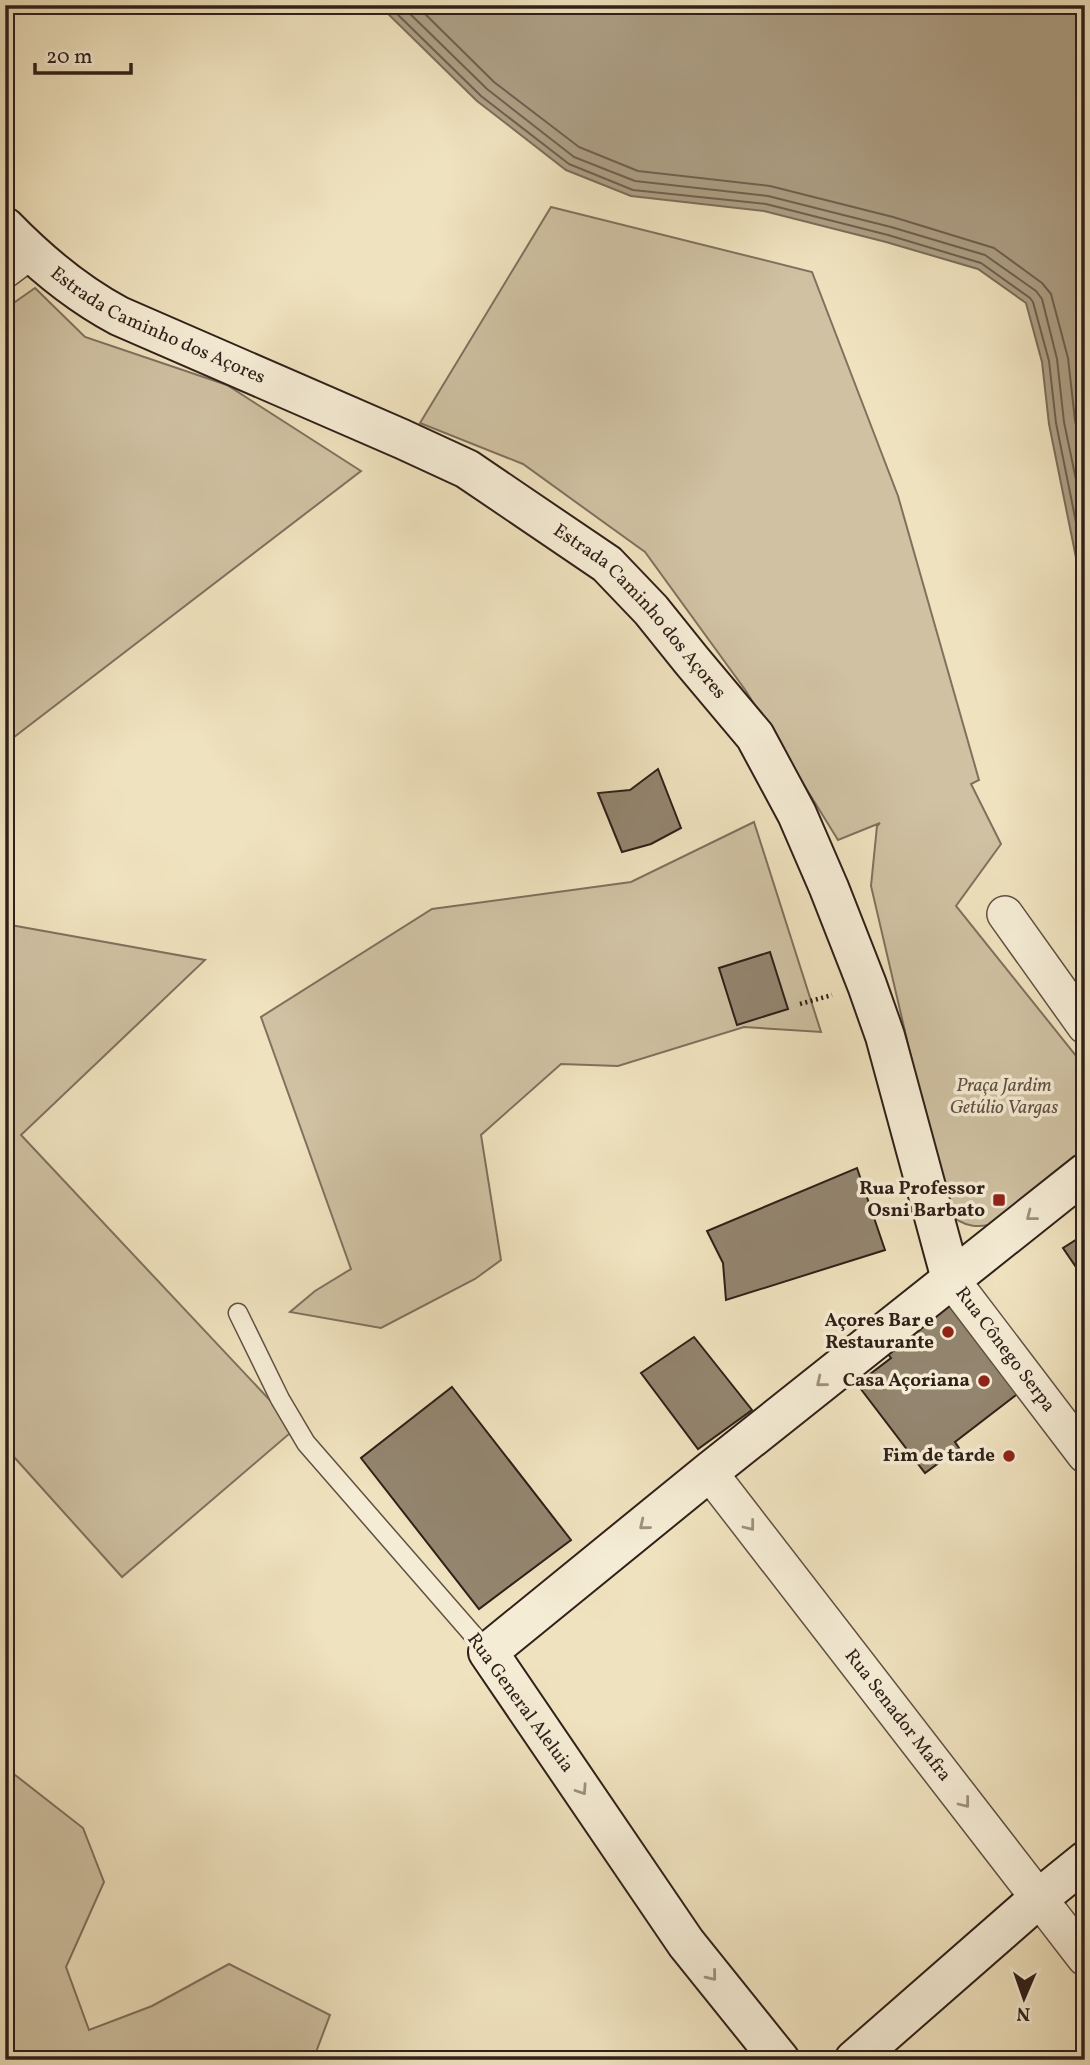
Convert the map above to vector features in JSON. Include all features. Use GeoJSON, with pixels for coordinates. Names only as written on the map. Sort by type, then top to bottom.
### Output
{"type":"FeatureCollection","features":[{"type":"Feature","properties":{"kind":"main road","name":"Estrada Caminho dos Açores"},"geometry":{"type":"LineString","coordinates":[[13,249],[119,316],[467,469],[607,564],[651,610],[755,736],[797,814],[829,888],[885,1036],[951,1279]]}},
{"type":"Feature","properties":{"kind":"main road"},"geometry":{"type":"LineString","coordinates":[[488,1652],[1085,1173]]}},
{"type":"Feature","properties":{"kind":"main road","name":"Rua General Aleluia"},"geometry":{"type":"LineString","coordinates":[[488,1652],[686,1943],[780,2060]]}},
{"type":"Feature","properties":{"kind":"main road"},"geometry":{"type":"LineString","coordinates":[[854,2060],[1085,1861]]}},
{"type":"Feature","properties":{"kind":"street"},"geometry":{"type":"LineString","coordinates":[[1005,914],[1085,1026]]}},
{"type":"Feature","properties":{"kind":"street","name":"Rua Cônego Serpa"},"geometry":{"type":"LineString","coordinates":[[951,1279],[1085,1455]]}},
{"type":"Feature","properties":{"kind":"street","name":"Rua Senador Mafra"},"geometry":{"type":"LineString","coordinates":[[709,1472],[1085,1958]]}},
{"type":"Feature","properties":{"kind":"lane","name":"Rua General Aleluia"},"geometry":{"type":"LineString","coordinates":[[238,1313],[270,1380],[306,1443],[488,1652]]}},
{"type":"Feature","properties":{"kind":"green space","name":"Praça Jardim Getúlio Vargas"},"geometry":{"type":"Polygon","coordinates":[[[551,207],[812,272],[898,496],[979,780],[971,784],[1001,844],[956,906],[1085,1067],[1085,1158],[1000,1222],[972,1226],[959,1221],[947,1211],[871,886],[877,826],[880,823],[838,840],[746,691],[645,552],[523,464],[420,423],[551,207]]]}},
{"type":"Feature","properties":{"kind":"green space"},"geometry":{"type":"Polygon","coordinates":[[[35,288],[85,337],[227,385],[361,471],[5,744],[5,309],[35,288]]]}},
{"type":"Feature","properties":{"kind":"green space"},"geometry":{"type":"Polygon","coordinates":[[[754,822],[821,1032],[744,1027],[618,1066],[561,1064],[481,1135],[501,1260],[475,1279],[381,1328],[290,1312],[315,1291],[351,1269],[261,1017],[432,909],[631,882],[754,822]]]}},
{"type":"Feature","properties":{"kind":"green space"},"geometry":{"type":"Polygon","coordinates":[[[5,924],[205,960],[21,1135],[296,1428],[122,1577],[5,1447],[5,924]]]}},
{"type":"Feature","properties":{"kind":"green space"},"geometry":{"type":"Polygon","coordinates":[[[5,1603],[11,1610],[10,1771],[83,1828],[104,1882],[66,1967],[89,2030],[152,2006],[229,1964],[330,2015],[313,2060],[5,2060],[5,1603]]]}},
{"type":"Feature","properties":{"kind":"water"},"geometry":{"type":"Polygon","coordinates":[[[379,5],[1085,5],[1085,602],[1049,424],[1042,362],[1026,303],[978,269],[886,242],[764,211],[631,196],[566,170],[477,101],[379,5]]]}},
{"type":"Feature","properties":{"kind":"building"},"geometry":{"type":"Polygon","coordinates":[[[658,769],[681,828],[651,844],[622,852],[598,793],[630,790],[658,769]]]}},
{"type":"Feature","properties":{"kind":"building"},"geometry":{"type":"Polygon","coordinates":[[[770,952],[788,1009],[737,1025],[719,968],[770,952]]]}},
{"type":"Feature","properties":{"kind":"building"},"geometry":{"type":"Polygon","coordinates":[[[857,1168],[885,1250],[726,1300],[723,1263],[707,1231],[857,1168]]]}},
{"type":"Feature","properties":{"kind":"building"},"geometry":{"type":"Polygon","coordinates":[[[1085,1234],[1085,1261],[1076,1267],[1063,1248],[1085,1234]]]}},
{"type":"Feature","properties":{"kind":"building"},"geometry":{"type":"Polygon","coordinates":[[[952,1292],[1025,1388],[955,1442],[959,1448],[925,1473],[857,1384],[891,1358],[881,1345],[952,1292]]]}},
{"type":"Feature","properties":{"kind":"building"},"geometry":{"type":"Polygon","coordinates":[[[694,1337],[752,1410],[698,1449],[641,1373],[694,1337]]]}},
{"type":"Feature","properties":{"kind":"building"},"geometry":{"type":"Polygon","coordinates":[[[452,1387],[571,1540],[479,1609],[361,1458],[452,1387]]]}},
{"type":"Feature","properties":{"kind":"place","name":"Rua Professor Osni Barbato"},"geometry":{"type":"Point","coordinates":[999,1200]}},
{"type":"Feature","properties":{"kind":"place","name":"Açores Bar e Restaurante"},"geometry":{"type":"Point","coordinates":[948,1332]}},
{"type":"Feature","properties":{"kind":"place","name":"Casa Açoriana"},"geometry":{"type":"Point","coordinates":[984,1381]}},
{"type":"Feature","properties":{"kind":"place","name":"Fim de tarde"},"geometry":{"type":"Point","coordinates":[1009,1456]}}]}
